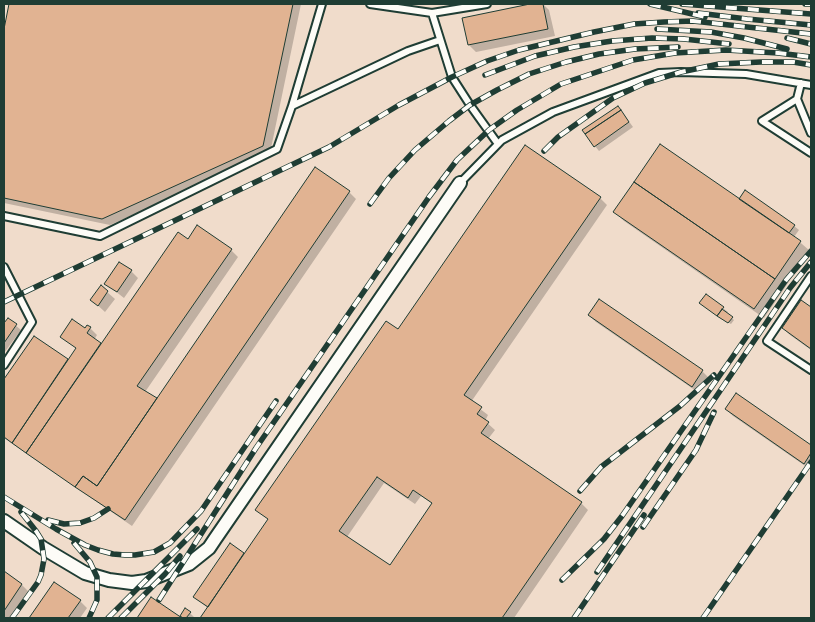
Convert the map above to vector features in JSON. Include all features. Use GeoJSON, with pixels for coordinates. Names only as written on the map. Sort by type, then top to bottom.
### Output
{"type":"FeatureCollection","features":[{"type":"Feature","properties":{"kind":"street"},"geometry":{"type":"LineString","coordinates":[[4,521],[43,548],[85,572],[109,580],[132,583],[146,581],[189,564],[208,548],[215,539],[460,183]]}},
{"type":"Feature","properties":{"kind":"lane"},"geometry":{"type":"LineString","coordinates":[[4,216],[100,236],[277,149],[292,106],[322,4]]}},
{"type":"Feature","properties":{"kind":"lane"},"geometry":{"type":"LineString","coordinates":[[370,4],[432,13],[487,4]]}},
{"type":"Feature","properties":{"kind":"lane"},"geometry":{"type":"LineString","coordinates":[[432,13],[452,77],[470,106],[498,144]]}},
{"type":"Feature","properties":{"kind":"lane"},"geometry":{"type":"LineString","coordinates":[[292,106],[408,51],[440,40]]}},
{"type":"Feature","properties":{"kind":"lane"},"geometry":{"type":"LineString","coordinates":[[460,183],[502,140],[554,112],[659,73],[746,74],[811,85]]}},
{"type":"Feature","properties":{"kind":"lane"},"geometry":{"type":"LineString","coordinates":[[801,83],[797,99],[811,133]]}},
{"type":"Feature","properties":{"kind":"lane"},"geometry":{"type":"LineString","coordinates":[[797,99],[762,121],[811,153]]}},
{"type":"Feature","properties":{"kind":"lane"},"geometry":{"type":"LineString","coordinates":[[4,267],[32,322],[4,365]]}},
{"type":"Feature","properties":{"kind":"lane"},"geometry":{"type":"LineString","coordinates":[[811,276],[766,341],[811,370]]}},
{"type":"Feature","properties":{"kind":"shaded area"},"geometry":{"type":"Polygon","coordinates":[[[4,4],[811,4],[811,618],[4,618],[4,4]]]}},
{"type":"Feature","properties":{"kind":"building"},"geometry":{"type":"Polygon","coordinates":[[[9,4],[293,4],[263,146],[102,219],[4,198],[4,29],[9,4]]]}},
{"type":"Feature","properties":{"kind":"building"},"geometry":{"type":"Polygon","coordinates":[[[530,4],[543,4],[548,29],[468,45],[462,18],[530,4]]]}},
{"type":"Feature","properties":{"kind":"building"},"geometry":{"type":"Polygon","coordinates":[[[618,106],[621,110],[585,134],[582,130],[618,106]]]}},
{"type":"Feature","properties":{"kind":"building"},"geometry":{"type":"Polygon","coordinates":[[[621,110],[629,122],[594,147],[585,134],[621,110]]]}},
{"type":"Feature","properties":{"kind":"building"},"geometry":{"type":"Polygon","coordinates":[[[660,144],[801,241],[775,279],[634,182],[660,144]]]}},
{"type":"Feature","properties":{"kind":"building"},"geometry":{"type":"Polygon","coordinates":[[[525,145],[601,197],[464,395],[482,407],[477,414],[489,422],[481,433],[582,502],[502,618],[200,618],[268,519],[255,510],[386,321],[398,329],[525,145]],[[377,477],[339,531],[390,565],[432,503],[413,490],[408,498],[377,477]]]}},
{"type":"Feature","properties":{"kind":"building"},"geometry":{"type":"Polygon","coordinates":[[[315,167],[350,191],[125,520],[75,487],[83,476],[97,486],[315,167]]]}},
{"type":"Feature","properties":{"kind":"building"},"geometry":{"type":"Polygon","coordinates":[[[634,182],[775,279],[754,309],[613,212],[634,182]]]}},
{"type":"Feature","properties":{"kind":"building"},"geometry":{"type":"Polygon","coordinates":[[[745,190],[795,225],[789,233],[739,199],[745,190]]]}},
{"type":"Feature","properties":{"kind":"building"},"geometry":{"type":"Polygon","coordinates":[[[197,225],[232,249],[137,386],[157,398],[97,486],[83,476],[75,487],[26,453],[178,232],[188,239],[197,225]]]}},
{"type":"Feature","properties":{"kind":"building"},"geometry":{"type":"Polygon","coordinates":[[[119,262],[132,270],[117,292],[104,284],[119,262]]]}},
{"type":"Feature","properties":{"kind":"building"},"geometry":{"type":"Polygon","coordinates":[[[101,285],[108,291],[98,306],[90,300],[101,285]]]}},
{"type":"Feature","properties":{"kind":"building"},"geometry":{"type":"Polygon","coordinates":[[[706,294],[724,307],[717,316],[699,303],[706,294]]]}},
{"type":"Feature","properties":{"kind":"building"},"geometry":{"type":"Polygon","coordinates":[[[599,299],[703,370],[692,387],[588,315],[599,299]]]}},
{"type":"Feature","properties":{"kind":"building"},"geometry":{"type":"Polygon","coordinates":[[[801,300],[811,307],[811,349],[782,328],[801,300]]]}},
{"type":"Feature","properties":{"kind":"building"},"geometry":{"type":"Polygon","coordinates":[[[722,309],[733,317],[728,323],[717,316],[722,309]]]}},
{"type":"Feature","properties":{"kind":"building"},"geometry":{"type":"Polygon","coordinates":[[[8,318],[17,324],[4,343],[4,323],[8,318]]]}},
{"type":"Feature","properties":{"kind":"building"},"geometry":{"type":"Polygon","coordinates":[[[72,319],[85,328],[87,325],[91,327],[87,333],[101,343],[26,453],[12,443],[76,348],[60,337],[72,319]]]}},
{"type":"Feature","properties":{"kind":"building"},"geometry":{"type":"Polygon","coordinates":[[[34,336],[68,359],[12,443],[4,437],[4,379],[34,336]]]}},
{"type":"Feature","properties":{"kind":"building"},"geometry":{"type":"Polygon","coordinates":[[[736,393],[811,445],[811,453],[804,464],[725,409],[736,393]]]}},
{"type":"Feature","properties":{"kind":"building"},"geometry":{"type":"Polygon","coordinates":[[[230,543],[244,553],[208,607],[193,597],[230,543]]]}},
{"type":"Feature","properties":{"kind":"building"},"geometry":{"type":"Polygon","coordinates":[[[4,571],[22,584],[4,611],[4,571]]]}},
{"type":"Feature","properties":{"kind":"building"},"geometry":{"type":"Polygon","coordinates":[[[54,582],[81,600],[68,618],[29,618],[54,582]]]}},
{"type":"Feature","properties":{"kind":"building"},"geometry":{"type":"Polygon","coordinates":[[[151,597],[182,618],[137,618],[151,597]]]}},
{"type":"Feature","properties":{"kind":"building"},"geometry":{"type":"Polygon","coordinates":[[[185,608],[191,612],[186,618],[183,618],[180,616],[185,608]]]}},
{"type":"Feature","properties":{"kind":"railway"},"geometry":{"type":"LineString","coordinates":[[650,4],[705,17]]}},
{"type":"Feature","properties":{"kind":"railway"},"geometry":{"type":"LineString","coordinates":[[682,4],[811,14]]}},
{"type":"Feature","properties":{"kind":"railway"},"geometry":{"type":"LineString","coordinates":[[805,4],[811,4]]}},
{"type":"Feature","properties":{"kind":"railway"},"geometry":{"type":"LineString","coordinates":[[698,13],[811,25]]}},
{"type":"Feature","properties":{"kind":"railway"},"geometry":{"type":"LineString","coordinates":[[4,302],[329,147],[399,105],[452,77],[487,61],[519,50],[634,24],[664,22],[693,21],[811,34]]}},
{"type":"Feature","properties":{"kind":"railway"},"geometry":{"type":"LineString","coordinates":[[657,29],[711,32],[787,49]]}},
{"type":"Feature","properties":{"kind":"railway"},"geometry":{"type":"LineString","coordinates":[[485,75],[535,56],[612,41],[652,38],[729,44]]}},
{"type":"Feature","properties":{"kind":"railway"},"geometry":{"type":"LineString","coordinates":[[787,38],[811,44]]}},
{"type":"Feature","properties":{"kind":"railway"},"geometry":{"type":"LineString","coordinates":[[370,204],[389,178],[415,150],[470,105],[497,90],[529,74],[599,54],[635,49],[678,47]]}},
{"type":"Feature","properties":{"kind":"railway"},"geometry":{"type":"LineString","coordinates":[[159,600],[256,448],[429,197],[457,160],[489,130],[517,110],[561,84],[633,60],[675,53],[726,50],[811,57]]}},
{"type":"Feature","properties":{"kind":"railway"},"geometry":{"type":"LineString","coordinates":[[544,151],[558,137],[613,98],[645,83],[681,72],[719,64],[793,62],[811,65]]}},
{"type":"Feature","properties":{"kind":"railway"},"geometry":{"type":"LineString","coordinates":[[562,580],[604,539],[622,516],[786,280],[811,251]]}},
{"type":"Feature","properties":{"kind":"railway"},"geometry":{"type":"LineString","coordinates":[[597,572],[790,288],[811,262]]}},
{"type":"Feature","properties":{"kind":"railway"},"geometry":{"type":"LineString","coordinates":[[580,491],[601,467],[680,406],[714,375]]}},
{"type":"Feature","properties":{"kind":"railway"},"geometry":{"type":"LineString","coordinates":[[4,497],[56,529],[98,550],[125,555],[154,552],[170,543],[201,511],[276,401]]}},
{"type":"Feature","properties":{"kind":"railway"},"geometry":{"type":"LineString","coordinates":[[643,527],[696,450],[714,412]]}},
{"type":"Feature","properties":{"kind":"railway"},"geometry":{"type":"LineString","coordinates":[[703,618],[811,462]]}},
{"type":"Feature","properties":{"kind":"railway"},"geometry":{"type":"LineString","coordinates":[[48,520],[64,524],[80,523],[94,518],[108,509]]}},
{"type":"Feature","properties":{"kind":"railway"},"geometry":{"type":"LineString","coordinates":[[12,618],[38,582],[44,559],[41,539],[21,512]]}},
{"type":"Feature","properties":{"kind":"railway"},"geometry":{"type":"LineString","coordinates":[[574,618],[644,515]]}},
{"type":"Feature","properties":{"kind":"railway"},"geometry":{"type":"LineString","coordinates":[[108,618],[197,529]]}},
{"type":"Feature","properties":{"kind":"railway"},"geometry":{"type":"LineString","coordinates":[[74,543],[90,562],[97,577],[97,600],[89,618]]}},
{"type":"Feature","properties":{"kind":"railway"},"geometry":{"type":"LineString","coordinates":[[121,618],[165,574],[180,556]]}}]}
